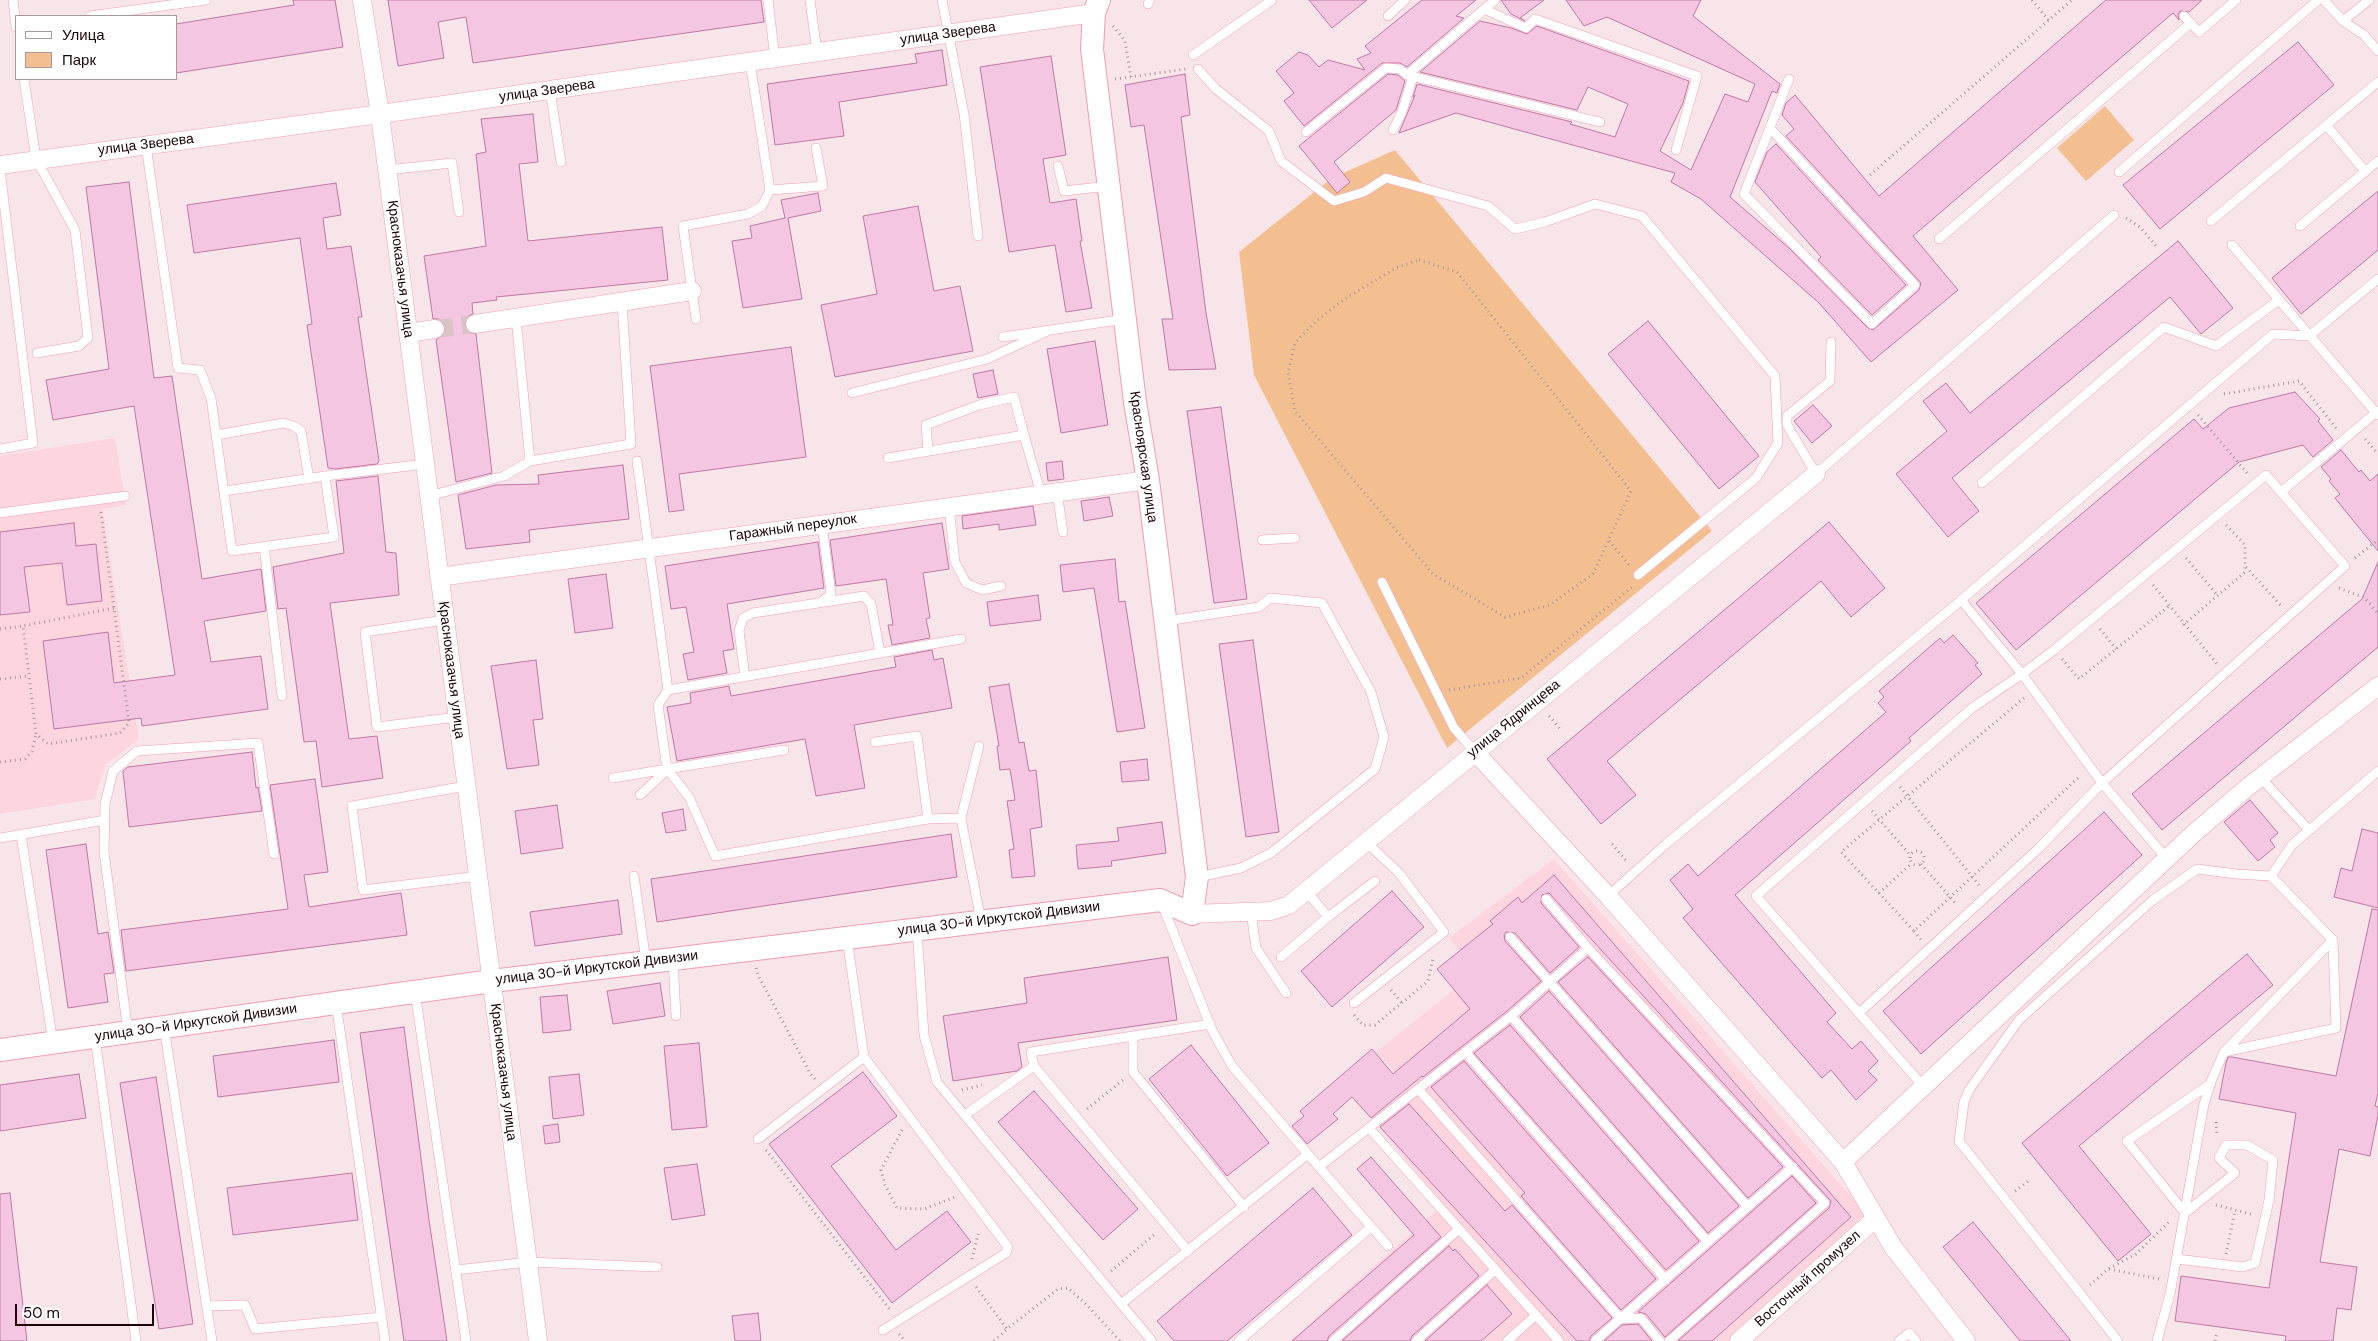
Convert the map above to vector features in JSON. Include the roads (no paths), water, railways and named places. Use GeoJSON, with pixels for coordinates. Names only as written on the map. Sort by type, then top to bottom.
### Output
{"type":"FeatureCollection","features":[{"type":"Feature","properties":{"kind":"street","name":"Красноказачья улица"},"geometry":{"type":"LineString","coordinates":[[362,0],[380,114],[538,1341]]}},
{"type":"Feature","properties":{"kind":"street","name":"улица Зверева"},"geometry":{"type":"LineString","coordinates":[[0,165],[380,114],[1101,12]]}},
{"type":"Feature","properties":{"kind":"street","name":"Красноярская улица"},"geometry":{"type":"LineString","coordinates":[[1101,12],[1092,49],[1197,877],[1192,914]]}},
{"type":"Feature","properties":{"kind":"street"},"geometry":{"type":"LineString","coordinates":[[475,324],[692,291]]}},
{"type":"Feature","properties":{"kind":"street"},"geometry":{"type":"LineString","coordinates":[[408,333],[435,329]]}},
{"type":"Feature","properties":{"kind":"street","name":"улица Ядринцева"},"geometry":{"type":"LineString","coordinates":[[1192,914],[1271,911],[1289,905],[1307,892],[1474,751],[1816,474]]}},
{"type":"Feature","properties":{"kind":"street","name":"Гаражный переулок"},"geometry":{"type":"LineString","coordinates":[[439,577],[1148,480]]}},
{"type":"Feature","properties":{"kind":"street"},"geometry":{"type":"LineString","coordinates":[[1843,1162],[2140,885],[2166,858],[2261,778],[2376,690]]}},
{"type":"Feature","properties":{"kind":"street"},"geometry":{"type":"LineString","coordinates":[[1474,751],[1608,896],[1843,1162],[1893,1247],[1966,1341]]}},
{"type":"Feature","properties":{"kind":"street"},"geometry":{"type":"LineString","coordinates":[[1160,900],[1192,914]]}},
{"type":"Feature","properties":{"kind":"street","name":"улица 30-й Иркутской Дивизии"},"geometry":{"type":"LineString","coordinates":[[0,1050],[492,981],[1160,900]]}},
{"type":"Feature","properties":{"kind":"street","name":"Восточный промузел"},"geometry":{"type":"LineString","coordinates":[[1739,1341],[1876,1218]]}},
{"type":"Feature","properties":{"kind":"lane"},"geometry":{"type":"LineString","coordinates":[[13,0],[15,19]]}},
{"type":"Feature","properties":{"kind":"lane"},"geometry":{"type":"LineString","coordinates":[[97,15],[206,0]]}},
{"type":"Feature","properties":{"kind":"lane"},"geometry":{"type":"LineString","coordinates":[[768,0],[775,58]]}},
{"type":"Feature","properties":{"kind":"lane"},"geometry":{"type":"LineString","coordinates":[[810,0],[817,52]]}},
{"type":"Feature","properties":{"kind":"lane"},"geometry":{"type":"LineString","coordinates":[[942,0],[947,34],[964,114],[978,236]]}},
{"type":"Feature","properties":{"kind":"lane"},"geometry":{"type":"LineString","coordinates":[[1193,55],[1272,0]]}},
{"type":"Feature","properties":{"kind":"lane"},"geometry":{"type":"LineString","coordinates":[[1388,16],[1405,0]]}},
{"type":"Feature","properties":{"kind":"lane"},"geometry":{"type":"LineString","coordinates":[[1393,130],[1402,112],[1410,76],[1495,0]]}},
{"type":"Feature","properties":{"kind":"lane"},"geometry":{"type":"LineString","coordinates":[[2184,16],[2199,32],[2236,0]]}},
{"type":"Feature","properties":{"kind":"lane"},"geometry":{"type":"LineString","coordinates":[[2119,172],[2318,0]]}},
{"type":"Feature","properties":{"kind":"lane"},"geometry":{"type":"LineString","coordinates":[[2324,0],[2343,21],[2364,35],[2378,51]]}},
{"type":"Feature","properties":{"kind":"lane"},"geometry":{"type":"LineString","coordinates":[[2343,21],[2369,0]]}},
{"type":"Feature","properties":{"kind":"lane"},"geometry":{"type":"LineString","coordinates":[[1484,10],[1526,28],[1535,19],[1697,76],[1676,150]]}},
{"type":"Feature","properties":{"kind":"lane"},"geometry":{"type":"LineString","coordinates":[[1939,239],[2191,23]]}},
{"type":"Feature","properties":{"kind":"lane"},"geometry":{"type":"LineString","coordinates":[[696,319],[683,226],[748,214],[762,206],[770,190],[750,62]]}},
{"type":"Feature","properties":{"kind":"lane"},"geometry":{"type":"LineString","coordinates":[[1306,132],[1386,68],[1400,69],[1410,76],[1600,122]]}},
{"type":"Feature","properties":{"kind":"lane"},"geometry":{"type":"LineString","coordinates":[[1200,70],[1216,89],[1269,130],[1281,161],[1334,201],[1364,192],[1386,178],[1488,206],[1515,228],[1545,222],[1595,204],[1642,216],[1775,376],[1778,443],[1756,478],[1638,575]]}},
{"type":"Feature","properties":{"kind":"lane"},"geometry":{"type":"LineString","coordinates":[[1770,128],[1915,285],[1872,324],[1744,194],[1789,78]]}},
{"type":"Feature","properties":{"kind":"lane"},"geometry":{"type":"LineString","coordinates":[[24,80],[36,160],[55,198],[75,230],[88,338],[79,346],[36,353]]}},
{"type":"Feature","properties":{"kind":"lane"},"geometry":{"type":"LineString","coordinates":[[2211,221],[2378,82]]}},
{"type":"Feature","properties":{"kind":"lane"},"geometry":{"type":"LineString","coordinates":[[550,90],[561,162]]}},
{"type":"Feature","properties":{"kind":"lane"},"geometry":{"type":"LineString","coordinates":[[2326,125],[2365,172]]}},
{"type":"Feature","properties":{"kind":"lane"},"geometry":{"type":"LineString","coordinates":[[146,145],[178,368],[200,370],[211,398],[232,551],[334,537],[325,476]]}},
{"type":"Feature","properties":{"kind":"lane"},"geometry":{"type":"LineString","coordinates":[[770,190],[823,186],[816,148]]}},
{"type":"Feature","properties":{"kind":"lane"},"geometry":{"type":"LineString","coordinates":[[2300,226],[2378,161]]}},
{"type":"Feature","properties":{"kind":"lane"},"geometry":{"type":"LineString","coordinates":[[387,170],[452,163],[459,212]]}},
{"type":"Feature","properties":{"kind":"lane"},"geometry":{"type":"LineString","coordinates":[[1058,166],[1064,191],[1109,186]]}},
{"type":"Feature","properties":{"kind":"lane"},"geometry":{"type":"LineString","coordinates":[[0,170],[32,443],[0,448]]}},
{"type":"Feature","properties":{"kind":"lane"},"geometry":{"type":"LineString","coordinates":[[1831,342],[1830,381],[1787,416],[1787,425],[1816,474],[2114,215]]}},
{"type":"Feature","properties":{"kind":"lane"},"geometry":{"type":"LineString","coordinates":[[2232,246],[2377,413],[2281,492]]}},
{"type":"Feature","properties":{"kind":"lane"},"geometry":{"type":"LineString","coordinates":[[1608,896],[1666,844],[1968,595],[2273,334],[2309,336],[2378,279]]}},
{"type":"Feature","properties":{"kind":"lane"},"geometry":{"type":"LineString","coordinates":[[1982,483],[2164,327],[2216,346],[2279,300]]}},
{"type":"Feature","properties":{"kind":"lane"},"geometry":{"type":"LineString","coordinates":[[429,496],[504,476],[530,461],[631,444],[622,302]]}},
{"type":"Feature","properties":{"kind":"lane"},"geometry":{"type":"LineString","coordinates":[[516,318],[530,461]]}},
{"type":"Feature","properties":{"kind":"lane"},"geometry":{"type":"LineString","coordinates":[[1003,337],[1125,319]]}},
{"type":"Feature","properties":{"kind":"lane"},"geometry":{"type":"LineString","coordinates":[[852,393],[987,359],[1050,330]]}},
{"type":"Feature","properties":{"kind":"lane"},"geometry":{"type":"LineString","coordinates":[[928,451],[926,426],[979,405],[1014,397],[1024,435],[1049,493],[1062,532]]}},
{"type":"Feature","properties":{"kind":"lane"},"geometry":{"type":"LineString","coordinates":[[217,435],[283,423],[294,426],[301,431],[309,479]]}},
{"type":"Feature","properties":{"kind":"lane"},"geometry":{"type":"LineString","coordinates":[[888,458],[1024,435]]}},
{"type":"Feature","properties":{"kind":"lane"},"geometry":{"type":"LineString","coordinates":[[637,461],[668,690],[658,705],[667,770],[689,798],[715,856],[928,819],[961,818]]}},
{"type":"Feature","properties":{"kind":"lane"},"geometry":{"type":"LineString","coordinates":[[225,491],[425,464]]}},
{"type":"Feature","properties":{"kind":"lane"},"geometry":{"type":"LineString","coordinates":[[1859,1013],[1988,896],[2102,783],[2345,566],[2266,475],[2054,650],[1972,708],[1756,896],[1923,1086]]}},
{"type":"Feature","properties":{"kind":"lane"},"geometry":{"type":"LineString","coordinates":[[0,513],[125,496]]}},
{"type":"Feature","properties":{"kind":"lane"},"geometry":{"type":"LineString","coordinates":[[949,507],[955,562],[966,583],[982,590],[1000,586]]}},
{"type":"Feature","properties":{"kind":"lane"},"geometry":{"type":"LineString","coordinates":[[820,603],[831,594],[822,524]]}},
{"type":"Feature","properties":{"kind":"lane"},"geometry":{"type":"LineString","coordinates":[[1262,540],[1295,538]]}},
{"type":"Feature","properties":{"kind":"lane"},"geometry":{"type":"LineString","coordinates":[[264,546],[282,696]]}},
{"type":"Feature","properties":{"kind":"lane"},"geometry":{"type":"LineString","coordinates":[[1382,582],[1454,728],[1474,751]]}},
{"type":"Feature","properties":{"kind":"lane"},"geometry":{"type":"LineString","coordinates":[[1968,595],[1961,600],[2022,674],[2102,783],[2166,858]]}},
{"type":"Feature","properties":{"kind":"lane"},"geometry":{"type":"LineString","coordinates":[[746,676],[739,631],[743,618],[753,613],[864,596],[871,604],[880,653]]}},
{"type":"Feature","properties":{"kind":"lane"},"geometry":{"type":"LineString","coordinates":[[1165,622],[1259,608],[1270,598],[1322,603],[1371,692],[1384,737],[1375,769],[1271,853],[1241,868],[1197,877]]}},
{"type":"Feature","properties":{"kind":"lane"},"geometry":{"type":"LineString","coordinates":[[445,620],[365,632],[377,727],[457,717]]}},
{"type":"Feature","properties":{"kind":"lane"},"geometry":{"type":"LineString","coordinates":[[668,690],[961,639]]}},
{"type":"Feature","properties":{"kind":"lane"},"geometry":{"type":"LineString","coordinates":[[875,742],[917,736],[928,819]]}},
{"type":"Feature","properties":{"kind":"lane"},"geometry":{"type":"LineString","coordinates":[[128,1032],[104,852],[105,804],[113,770],[137,751],[258,743],[274,854]]}},
{"type":"Feature","properties":{"kind":"lane"},"geometry":{"type":"LineString","coordinates":[[979,746],[961,818],[981,922]]}},
{"type":"Feature","properties":{"kind":"lane"},"geometry":{"type":"LineString","coordinates":[[613,778],[784,750]]}},
{"type":"Feature","properties":{"kind":"lane"},"geometry":{"type":"LineString","coordinates":[[640,795],[667,770]]}},
{"type":"Feature","properties":{"kind":"lane"},"geometry":{"type":"LineString","coordinates":[[2271,876],[2292,845],[2308,829],[2378,771]]}},
{"type":"Feature","properties":{"kind":"lane"},"geometry":{"type":"LineString","coordinates":[[2261,778],[2308,829]]}},
{"type":"Feature","properties":{"kind":"lane"},"geometry":{"type":"LineString","coordinates":[[466,786],[352,806],[363,890],[478,876]]}},
{"type":"Feature","properties":{"kind":"lane"},"geometry":{"type":"LineString","coordinates":[[0,838],[105,820]]}},
{"type":"Feature","properties":{"kind":"lane"},"geometry":{"type":"LineString","coordinates":[[21,835],[53,1043]]}},
{"type":"Feature","properties":{"kind":"lane"},"geometry":{"type":"LineString","coordinates":[[1354,1003],[1444,932],[1399,873],[1366,842]]}},
{"type":"Feature","properties":{"kind":"lane"},"geometry":{"type":"LineString","coordinates":[[2118,1341],[1959,1141],[1964,1102],[1969,1090],[2019,1020],[2153,900],[2198,868],[2236,874],[2271,876],[2333,940],[2336,1028],[2224,1052]]}},
{"type":"Feature","properties":{"kind":"lane"},"geometry":{"type":"LineString","coordinates":[[634,876],[646,962]]}},
{"type":"Feature","properties":{"kind":"lane"},"geometry":{"type":"LineString","coordinates":[[1281,957],[1328,917],[1375,881]]}},
{"type":"Feature","properties":{"kind":"lane"},"geometry":{"type":"LineString","coordinates":[[1307,892],[1328,917]]}},
{"type":"Feature","properties":{"kind":"lane"},"geometry":{"type":"LineString","coordinates":[[1546,899],[1588,948],[1825,1203],[1669,1341]]}},
{"type":"Feature","properties":{"kind":"lane"},"geometry":{"type":"LineString","coordinates":[[1160,900],[1210,1024],[1232,1066],[1388,1246]]}},
{"type":"Feature","properties":{"kind":"lane"},"geometry":{"type":"LineString","coordinates":[[1251,912],[1256,948],[1286,994]]}},
{"type":"Feature","properties":{"kind":"lane"},"geometry":{"type":"LineString","coordinates":[[917,929],[924,1035],[937,1082],[1152,1341]]}},
{"type":"Feature","properties":{"kind":"lane"},"geometry":{"type":"LineString","coordinates":[[1510,936],[1748,1207]]}},
{"type":"Feature","properties":{"kind":"lane"},"geometry":{"type":"LineString","coordinates":[[847,938],[864,1057],[1008,1247],[1006,1253],[884,1330]]}},
{"type":"Feature","properties":{"kind":"lane"},"geometry":{"type":"LineString","coordinates":[[2156,1341],[2173,1282],[2183,1211],[2204,1104],[2210,1084],[2224,1052],[2333,940]]}},
{"type":"Feature","properties":{"kind":"lane"},"geometry":{"type":"LineString","coordinates":[[1319,1167],[1370,1129],[1511,1016],[1588,948]]}},
{"type":"Feature","properties":{"kind":"lane"},"geometry":{"type":"LineString","coordinates":[[673,959],[676,1016]]}},
{"type":"Feature","properties":{"kind":"lane"},"geometry":{"type":"LineString","coordinates":[[415,992],[466,1341]]}},
{"type":"Feature","properties":{"kind":"lane"},"geometry":{"type":"LineString","coordinates":[[336,1003],[385,1341]]}},
{"type":"Feature","properties":{"kind":"lane"},"geometry":{"type":"LineString","coordinates":[[1511,1016],[1708,1242]]}},
{"type":"Feature","properties":{"kind":"lane"},"geometry":{"type":"LineString","coordinates":[[1188,1251],[1034,1066],[1031,1052],[1210,1024]]}},
{"type":"Feature","properties":{"kind":"lane"},"geometry":{"type":"LineString","coordinates":[[164,1027],[212,1341]]}},
{"type":"Feature","properties":{"kind":"lane"},"geometry":{"type":"LineString","coordinates":[[1133,1036],[1133,1072],[1244,1207]]}},
{"type":"Feature","properties":{"kind":"lane"},"geometry":{"type":"LineString","coordinates":[[95,1037],[136,1341]]}},
{"type":"Feature","properties":{"kind":"lane"},"geometry":{"type":"LineString","coordinates":[[1465,1052],[1666,1280]]}},
{"type":"Feature","properties":{"kind":"lane"},"geometry":{"type":"LineString","coordinates":[[758,1139],[864,1057]]}},
{"type":"Feature","properties":{"kind":"lane"},"geometry":{"type":"LineString","coordinates":[[965,1116],[1034,1066]]}},
{"type":"Feature","properties":{"kind":"lane"},"geometry":{"type":"LineString","coordinates":[[2183,1211],[2127,1141],[2210,1084]]}},
{"type":"Feature","properties":{"kind":"lane"},"geometry":{"type":"LineString","coordinates":[[1418,1090],[1621,1318],[1641,1318],[1660,1341]]}},
{"type":"Feature","properties":{"kind":"lane"},"geometry":{"type":"LineString","coordinates":[[1370,1129],[1559,1341]]}},
{"type":"Feature","properties":{"kind":"lane"},"geometry":{"type":"LineString","coordinates":[[2177,1259],[2243,1267],[2255,1263],[2270,1200],[2273,1160],[2247,1145],[2226,1145],[2219,1158],[2235,1172],[2183,1211]]}},
{"type":"Feature","properties":{"kind":"lane"},"geometry":{"type":"LineString","coordinates":[[1121,1304],[1308,1154]]}},
{"type":"Feature","properties":{"kind":"lane"},"geometry":{"type":"LineString","coordinates":[[1595,1341],[1793,1167]]}},
{"type":"Feature","properties":{"kind":"lane"},"geometry":{"type":"LineString","coordinates":[[1239,1341],[1371,1227]]}},
{"type":"Feature","properties":{"kind":"lane"},"geometry":{"type":"LineString","coordinates":[[1333,1341],[1459,1229]]}},
{"type":"Feature","properties":{"kind":"lane"},"geometry":{"type":"LineString","coordinates":[[456,1270],[528,1262],[657,1267]]}},
{"type":"Feature","properties":{"kind":"lane"},"geometry":{"type":"LineString","coordinates":[[1416,1341],[1495,1270]]}},
{"type":"Feature","properties":{"kind":"lane"},"geometry":{"type":"LineString","coordinates":[[207,1306],[245,1305],[255,1328],[382,1317]]}},
{"type":"Feature","properties":{"kind":"lane"},"geometry":{"type":"LineString","coordinates":[[1507,1341],[1536,1315]]}},
{"type":"Feature","properties":{"kind":"lane"},"geometry":{"type":"LineString","coordinates":[[1899,1341],[1909,1333],[1916,1341]]}},
{"type":"Feature","properties":{"kind":"tunnel"},"geometry":{"type":"LineString","coordinates":[[435,329],[475,324]]}}]}
